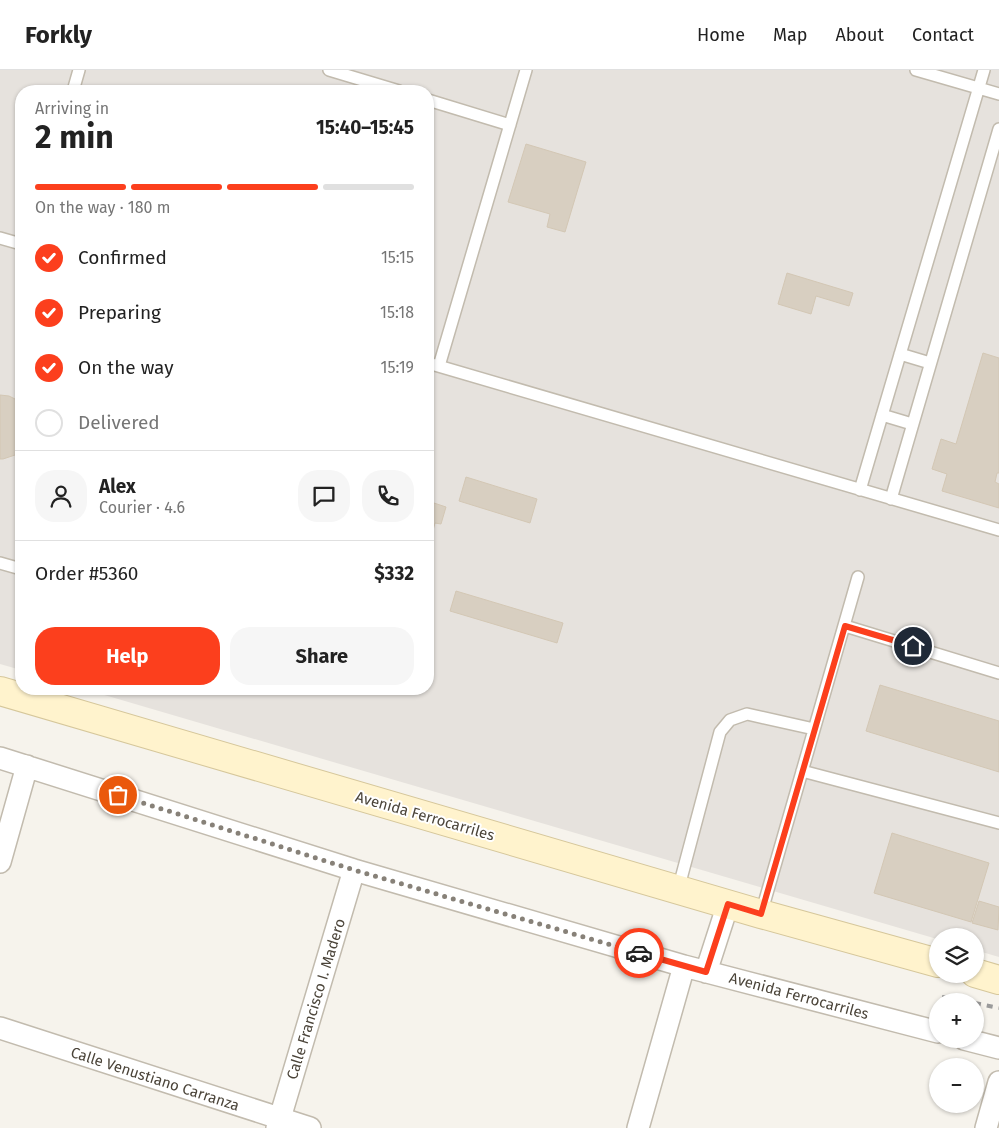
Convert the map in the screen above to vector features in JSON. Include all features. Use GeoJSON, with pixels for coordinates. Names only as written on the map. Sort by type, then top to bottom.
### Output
{"type":"FeatureCollection","features":[{"type":"Feature","properties":{"kind":"main road","name":"Avenida Ferrocarriles"},"geometry":{"type":"LineString","coordinates":[[0,691],[678,890],[929,961]]}},
{"type":"Feature","properties":{"kind":"main road"},"geometry":{"type":"LineString","coordinates":[[984,976],[999,980]]}},
{"type":"Feature","properties":{"kind":"street","name":"Avenida Ferrocarriles"},"geometry":{"type":"LineString","coordinates":[[0,758],[354,870],[684,966],[929,1030]]}},
{"type":"Feature","properties":{"kind":"street"},"geometry":{"type":"LineString","coordinates":[[0,862],[27,766]]}},
{"type":"Feature","properties":{"kind":"street","name":"Calle Francisco I. Madero"},"geometry":{"type":"LineString","coordinates":[[278,1124],[354,870]]}},
{"type":"Feature","properties":{"kind":"street"},"geometry":{"type":"LineString","coordinates":[[706,972],[728,904]]}},
{"type":"Feature","properties":{"kind":"street"},"geometry":{"type":"LineString","coordinates":[[638,1128],[684,966]]}},
{"type":"Feature","properties":{"kind":"street","name":"Calle Venustiano Carranza"},"geometry":{"type":"LineString","coordinates":[[0,1028],[278,1124],[310,1128]]}},
{"type":"Feature","properties":{"kind":"street"},"geometry":{"type":"LineString","coordinates":[[984,1044],[999,1048]]}},
{"type":"Feature","properties":{"kind":"street"},"geometry":{"type":"LineString","coordinates":[[986,1128],[999,1082]]}},
{"type":"Feature","properties":{"kind":"lane"},"geometry":{"type":"LineString","coordinates":[[75,85],[79,70]]}},
{"type":"Feature","properties":{"kind":"lane"},"geometry":{"type":"LineString","coordinates":[[328,70],[379,85]]}},
{"type":"Feature","properties":{"kind":"lane"},"geometry":{"type":"LineString","coordinates":[[434,362],[526,70]]}},
{"type":"Feature","properties":{"kind":"lane"},"geometry":{"type":"LineString","coordinates":[[916,70],[999,94]]}},
{"type":"Feature","properties":{"kind":"lane"},"geometry":{"type":"LineString","coordinates":[[860,490],[984,70]]}},
{"type":"Feature","properties":{"kind":"lane"},"geometry":{"type":"LineString","coordinates":[[434,102],[510,125]]}},
{"type":"Feature","properties":{"kind":"lane"},"geometry":{"type":"LineString","coordinates":[[890,498],[999,129]]}},
{"type":"Feature","properties":{"kind":"lane"},"geometry":{"type":"LineString","coordinates":[[0,238],[15,242]]}},
{"type":"Feature","properties":{"kind":"lane"},"geometry":{"type":"LineString","coordinates":[[900,354],[930,363]]}},
{"type":"Feature","properties":{"kind":"lane"},"geometry":{"type":"LineString","coordinates":[[434,365],[999,530]]}},
{"type":"Feature","properties":{"kind":"lane"},"geometry":{"type":"LineString","coordinates":[[882,415],[912,424]]}},
{"type":"Feature","properties":{"kind":"lane"},"geometry":{"type":"LineString","coordinates":[[0,563],[15,567]]}},
{"type":"Feature","properties":{"kind":"lane"},"geometry":{"type":"LineString","coordinates":[[761,914],[858,577]]}},
{"type":"Feature","properties":{"kind":"lane"},"geometry":{"type":"LineString","coordinates":[[845,626],[999,673]]}},
{"type":"Feature","properties":{"kind":"lane"},"geometry":{"type":"LineString","coordinates":[[678,890],[720,732],[730,720],[747,714],[814,729]]}},
{"type":"Feature","properties":{"kind":"lane"},"geometry":{"type":"LineString","coordinates":[[802,771],[999,824]]}},
{"type":"Feature","properties":{"kind":"shaded area"},"geometry":{"type":"Polygon","coordinates":[[[0,70],[999,70],[999,957],[984,953],[984,928],[929,928],[929,937],[104,695],[434,695],[434,85],[15,85],[15,668],[0,664],[0,70]]]}},
{"type":"Feature","properties":{"kind":"building"},"geometry":{"type":"Polygon","coordinates":[[[526,144],[586,162],[565,232],[547,227],[550,214],[508,202],[526,144]]]}},
{"type":"Feature","properties":{"kind":"building"},"geometry":{"type":"Polygon","coordinates":[[[787,273],[853,293],[849,306],[816,296],[811,314],[778,304],[787,273]]]}},
{"type":"Feature","properties":{"kind":"building"},"geometry":{"type":"Polygon","coordinates":[[[983,353],[999,358],[999,473],[997,473],[995,482],[999,484],[999,508],[942,491],[947,474],[932,469],[941,439],[956,444],[983,353]]]}},
{"type":"Feature","properties":{"kind":"building"},"geometry":{"type":"Polygon","coordinates":[[[0,395],[15,399],[15,455],[0,459],[0,395]]]}},
{"type":"Feature","properties":{"kind":"building"},"geometry":{"type":"Polygon","coordinates":[[[466,477],[537,499],[530,523],[459,501],[466,477]]]}},
{"type":"Feature","properties":{"kind":"building"},"geometry":{"type":"Polygon","coordinates":[[[434,503],[446,507],[441,524],[435,523],[434,527],[434,503]]]}},
{"type":"Feature","properties":{"kind":"building"},"geometry":{"type":"Polygon","coordinates":[[[456,591],[563,623],[557,643],[450,611],[456,591]]]}},
{"type":"Feature","properties":{"kind":"building"},"geometry":{"type":"Polygon","coordinates":[[[880,685],[999,721],[999,772],[866,731],[880,685]]]}},
{"type":"Feature","properties":{"kind":"building"},"geometry":{"type":"Polygon","coordinates":[[[892,833],[989,863],[971,922],[874,893],[892,833]]]}},
{"type":"Feature","properties":{"kind":"building"},"geometry":{"type":"Polygon","coordinates":[[[979,901],[999,907],[998,930],[972,923],[979,901]]]}},
{"type":"Feature","properties":{"kind":"railway"},"geometry":{"type":"LineString","coordinates":[[984,1005],[999,1008]]}},
{"type":"Feature","properties":{"kind":"way so far"},"geometry":{"type":"LineString","coordinates":[[118,795],[354,870],[639,953]]}},
{"type":"Feature","properties":{"kind":"route"},"geometry":{"type":"LineString","coordinates":[[639,953],[706,972],[728,904],[761,914],[845,626],[913,646]]}}]}
